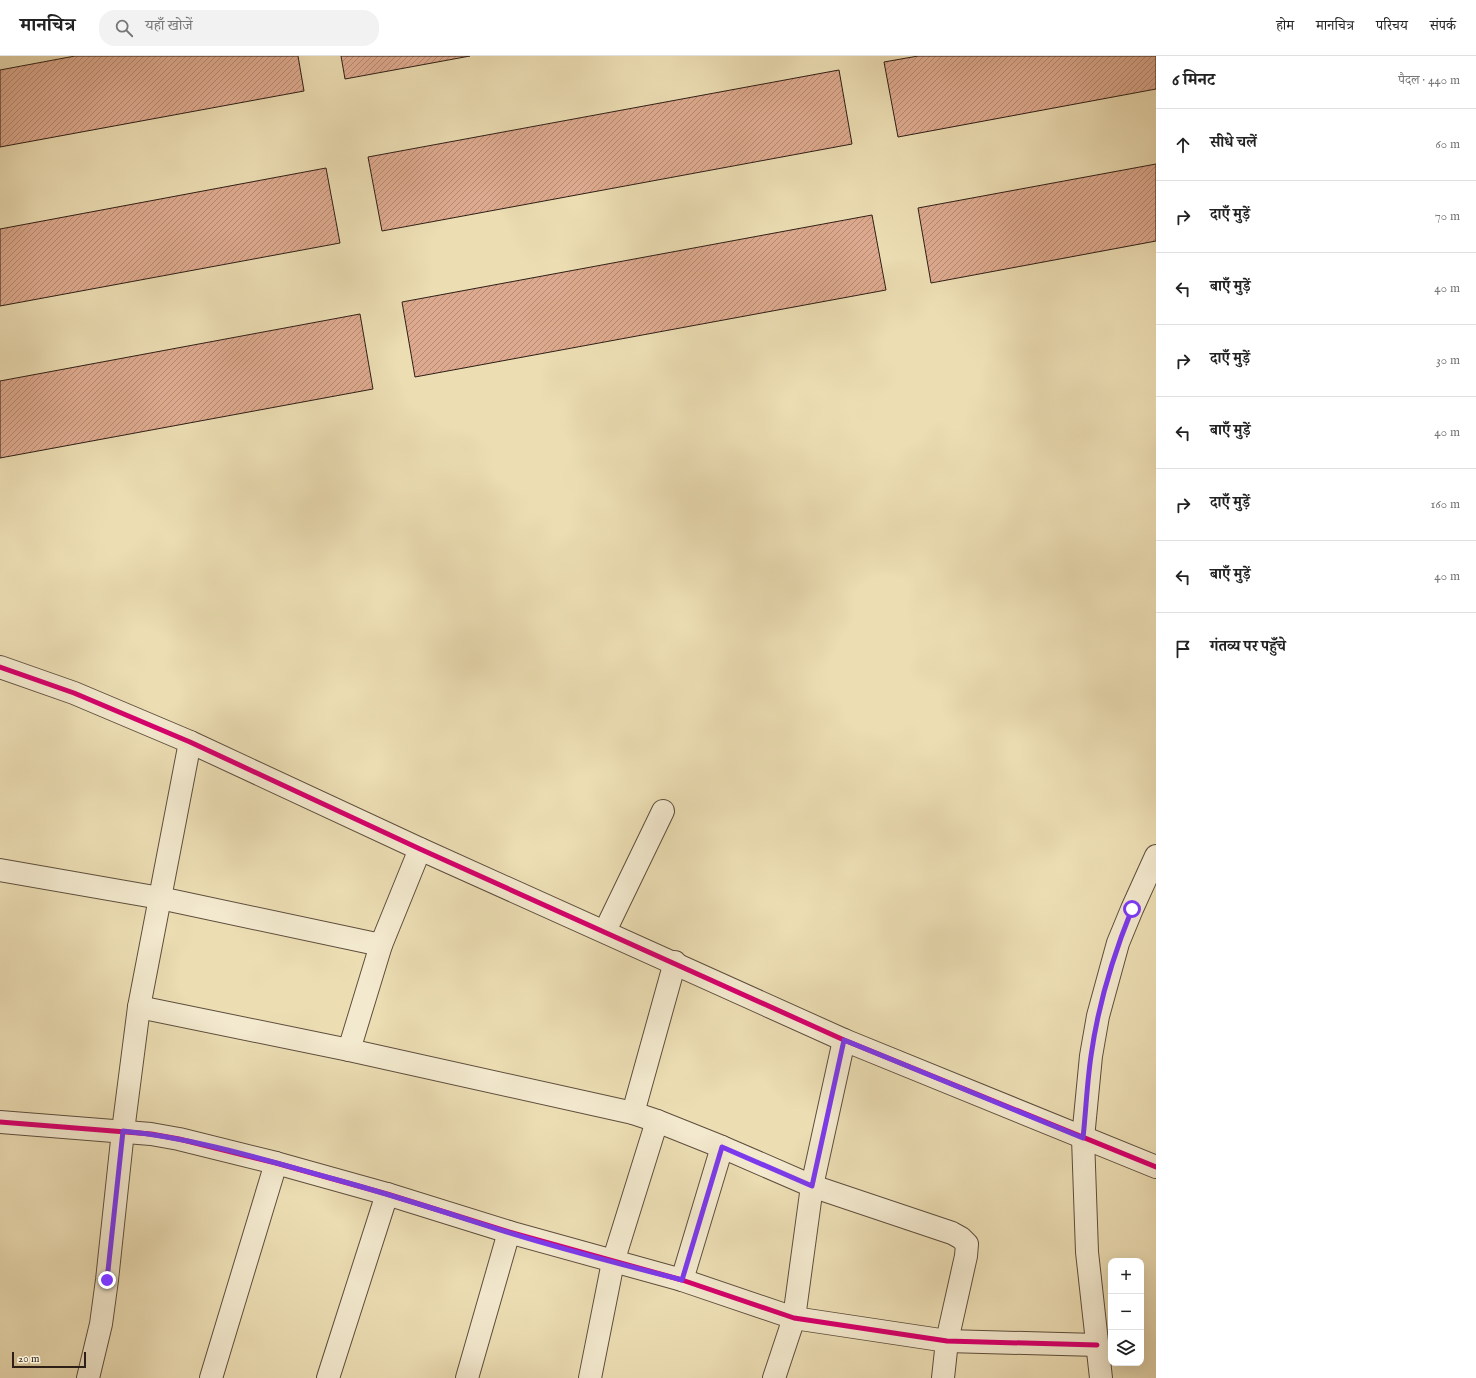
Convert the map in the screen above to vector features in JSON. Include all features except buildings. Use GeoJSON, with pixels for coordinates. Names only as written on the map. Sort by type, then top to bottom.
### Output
{"type":"FeatureCollection","features":[{"type":"Feature","properties":{"kind":"street"},"geometry":{"type":"LineString","coordinates":[[0,667],[74,693],[190,742],[420,849],[675,962],[844,1040],[1083,1138],[1156,1166]]}},
{"type":"Feature","properties":{"kind":"street"},"geometry":{"type":"LineString","coordinates":[[88,1378],[101,1324],[139,1007],[190,742]]}},
{"type":"Feature","properties":{"kind":"street"},"geometry":{"type":"LineString","coordinates":[[606,931],[663,811]]}},
{"type":"Feature","properties":{"kind":"street"},"geometry":{"type":"LineString","coordinates":[[349,1050],[381,945],[420,849]]}},
{"type":"Feature","properties":{"kind":"street"},"geometry":{"type":"LineString","coordinates":[[1101,1378],[1087,1252],[1083,1138],[1091,1056],[1098,1016],[1118,943],[1156,856]]}},
{"type":"Feature","properties":{"kind":"street"},"geometry":{"type":"LineString","coordinates":[[0,870],[160,898],[381,945]]}},
{"type":"Feature","properties":{"kind":"street"},"geometry":{"type":"LineString","coordinates":[[633,1113],[675,962]]}},
{"type":"Feature","properties":{"kind":"street"},"geometry":{"type":"LineString","coordinates":[[139,1007],[349,1050],[633,1113],[722,1147],[812,1186],[952,1233],[961,1238],[967,1244],[966,1256],[947,1341],[943,1378]]}},
{"type":"Feature","properties":{"kind":"street"},"geometry":{"type":"LineString","coordinates":[[774,1378],[794,1318],[812,1186],[844,1040]]}},
{"type":"Feature","properties":{"kind":"street"},"geometry":{"type":"LineString","coordinates":[[590,1378],[613,1262],[657,1121]]}},
{"type":"Feature","properties":{"kind":"street"},"geometry":{"type":"LineString","coordinates":[[0,1122],[151,1134],[179,1139],[276,1162],[387,1194],[509,1232],[682,1280],[794,1318],[947,1341],[1097,1345]]}},
{"type":"Feature","properties":{"kind":"street"},"geometry":{"type":"LineString","coordinates":[[682,1280],[722,1147]]}},
{"type":"Feature","properties":{"kind":"street"},"geometry":{"type":"LineString","coordinates":[[211,1378],[276,1162]]}},
{"type":"Feature","properties":{"kind":"street"},"geometry":{"type":"LineString","coordinates":[[328,1378],[387,1194]]}},
{"type":"Feature","properties":{"kind":"street"},"geometry":{"type":"LineString","coordinates":[[467,1378],[509,1232]]}},
{"type":"Feature","properties":{"kind":"cycle path"},"geometry":{"type":"LineString","coordinates":[[0,667],[74,693],[190,742],[420,849],[844,1040],[1156,1167]]}},
{"type":"Feature","properties":{"kind":"cycle path"},"geometry":{"type":"LineString","coordinates":[[0,1122],[151,1134],[179,1139],[276,1163],[387,1194],[509,1232],[682,1280],[794,1318],[947,1341],[1097,1345]]}},
{"type":"Feature","properties":{"kind":"route"},"geometry":{"type":"LineString","coordinates":[[107,1280],[123,1131],[179,1139],[276,1162],[387,1194],[509,1232],[682,1280],[722,1147],[812,1186],[844,1040],[1083,1138],[1091,1056],[1098,1016],[1118,943],[1132,909]]}}]}
